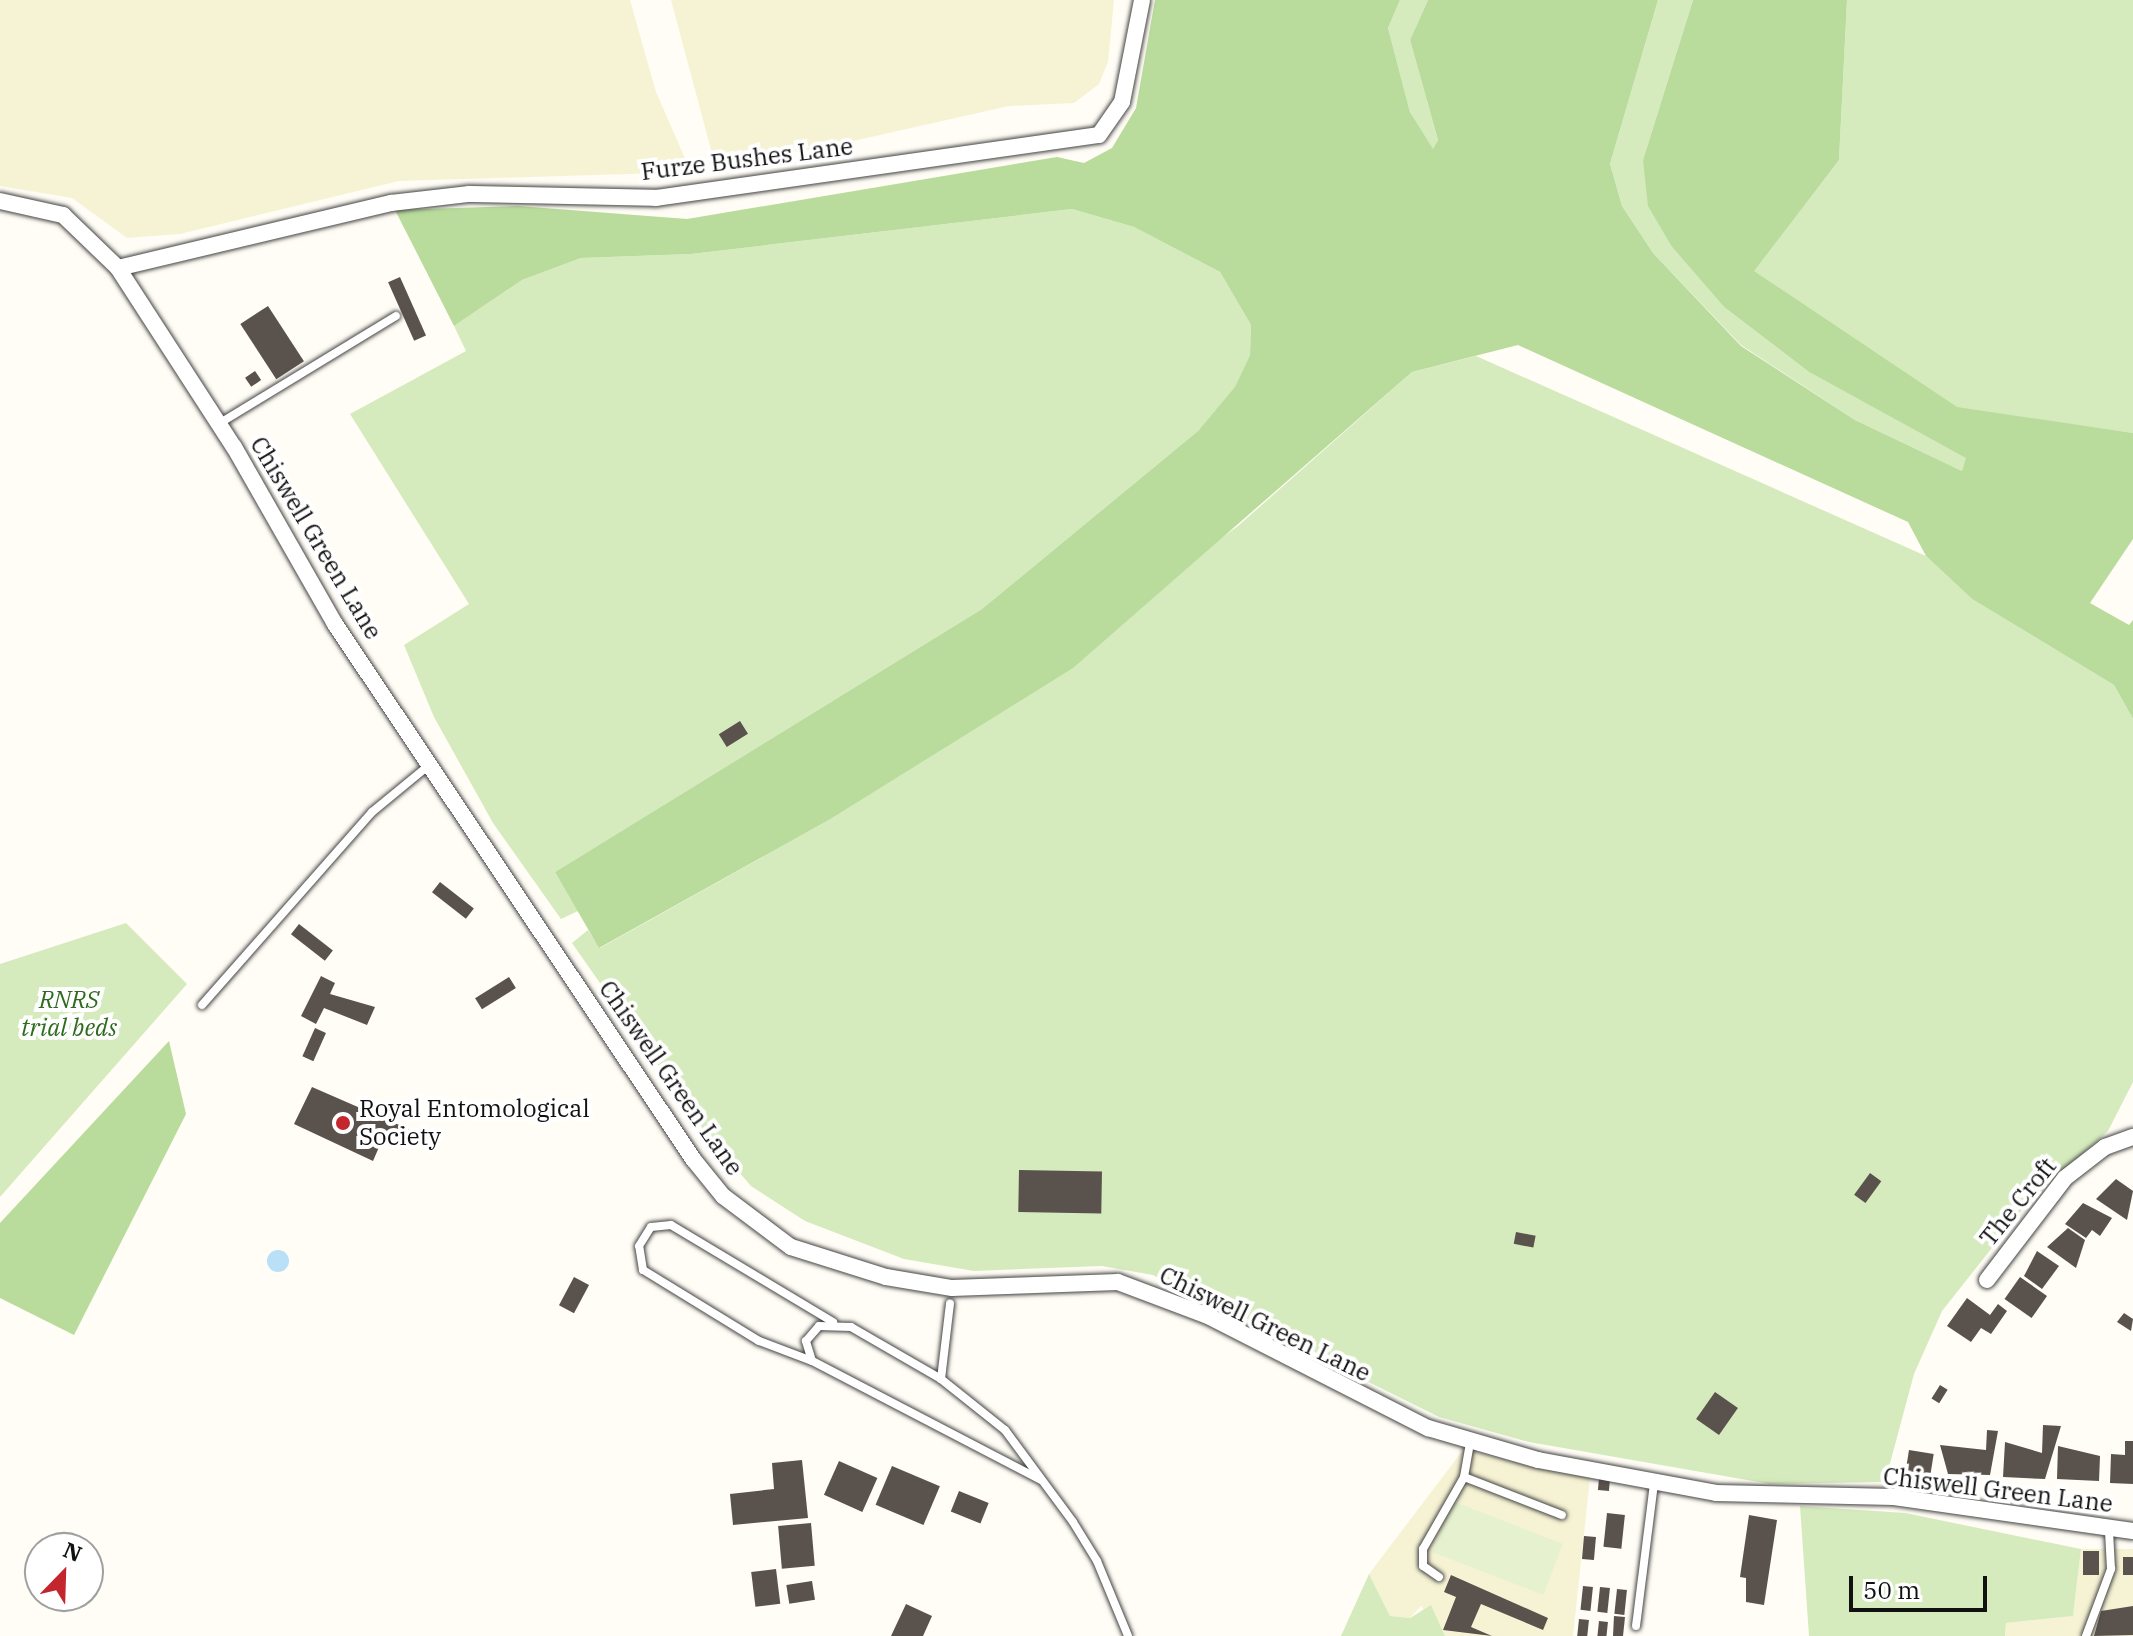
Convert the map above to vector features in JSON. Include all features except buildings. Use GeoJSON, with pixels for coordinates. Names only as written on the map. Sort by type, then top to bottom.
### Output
{"type":"FeatureCollection","features":[{"type":"Feature","properties":{"kind":"street","name":"Furze Bushes Lane"},"geometry":{"type":"LineString","coordinates":[[118,268],[391,203],[469,194],[656,198],[1099,135],[1122,102],[1142,0]]}},
{"type":"Feature","properties":{"kind":"street","name":"Chiswell Green Lane"},"geometry":{"type":"LineString","coordinates":[[0,201],[63,215],[118,268],[219,424],[428,766],[693,1159],[755,1224],[791,1247],[924,1285],[1009,1289],[1091,1280],[1141,1289],[1374,1405],[1470,1442],[1654,1483],[1716,1493],[1894,1497],[2133,1531]]}},
{"type":"Feature","properties":{"kind":"street","name":"The Croft"},"geometry":{"type":"LineString","coordinates":[[1987,1280],[2065,1178],[2105,1147],[2133,1137]]}},
{"type":"Feature","properties":{"kind":"lane"},"geometry":{"type":"LineString","coordinates":[[219,424],[396,316]]}},
{"type":"Feature","properties":{"kind":"lane"},"geometry":{"type":"LineString","coordinates":[[202,1005],[372,812],[428,766]]}},
{"type":"Feature","properties":{"kind":"lane"},"geometry":{"type":"LineString","coordinates":[[1041,1480],[812,1361],[759,1341],[643,1270],[638,1258],[646,1234],[671,1225],[693,1235],[833,1322],[941,1379],[1005,1430],[1041,1480],[1097,1561],[1128,1636]]}},
{"type":"Feature","properties":{"kind":"lane"},"geometry":{"type":"LineString","coordinates":[[941,1379],[950,1304]]}},
{"type":"Feature","properties":{"kind":"lane"},"geometry":{"type":"LineString","coordinates":[[812,1361],[806,1341],[833,1322]]}},
{"type":"Feature","properties":{"kind":"lane"},"geometry":{"type":"LineString","coordinates":[[1439,1577],[1423,1566],[1423,1549],[1464,1477],[1470,1442]]}},
{"type":"Feature","properties":{"kind":"lane"},"geometry":{"type":"LineString","coordinates":[[1464,1477],[1562,1515]]}},
{"type":"Feature","properties":{"kind":"lane"},"geometry":{"type":"LineString","coordinates":[[1636,1626],[1654,1483]]}},
{"type":"Feature","properties":{"kind":"lane"},"geometry":{"type":"LineString","coordinates":[[2086,1636],[2111,1569],[2109,1530]]}},
{"type":"Feature","properties":{"kind":"shaded area"},"geometry":{"type":"Polygon","coordinates":[[[0,0],[630,0],[656,92],[691,172],[399,181],[180,234],[127,238],[72,198],[0,186],[0,0]]]}},
{"type":"Feature","properties":{"kind":"shaded area"},"geometry":{"type":"Polygon","coordinates":[[[671,0],[1114,0],[1108,62],[1099,84],[1074,103],[1009,106],[822,148],[714,161],[671,0]]]}},
{"type":"Feature","properties":{"kind":"shaded area"},"geometry":{"type":"Polygon","coordinates":[[[1463,1450],[1590,1478],[1573,1636],[1445,1636],[1421,1606],[1410,1618],[1390,1616],[1369,1574],[1463,1450]]]}},
{"type":"Feature","properties":{"kind":"shaded area"},"geometry":{"type":"Polygon","coordinates":[[[2081,1549],[2133,1549],[2133,1636],[2005,1636],[2006,1623],[2073,1616],[2081,1549]]]}},
{"type":"Feature","properties":{"kind":"green space"},"geometry":{"type":"Polygon","coordinates":[[[1155,0],[1400,0],[1388,28],[1410,112],[1433,149],[1438,140],[1410,40],[1428,0],[1658,0],[1610,164],[1622,206],[1653,253],[1741,346],[1855,420],[1962,471],[1966,458],[1809,372],[1724,307],[1672,247],[1648,206],[1643,160],[1693,0],[1847,0],[1839,160],[1754,271],[1957,407],[2133,433],[2133,539],[2090,603],[2129,625],[2133,620],[2133,719],[2114,685],[1972,599],[1926,556],[1908,522],[1518,345],[1412,372],[1073,668],[827,821],[599,948],[555,872],[982,609],[1198,431],[1235,387],[1250,355],[1251,325],[1220,272],[1134,227],[1072,209],[691,254],[581,258],[522,280],[454,326],[395,210],[518,206],[687,219],[1057,157],[1084,163],[1112,148],[1136,108],[1155,0]]]}},
{"type":"Feature","properties":{"kind":"green space"},"geometry":{"type":"Polygon","coordinates":[[[1400,0],[1428,0],[1410,40],[1438,140],[1433,150],[1410,112],[1388,28],[1400,0]]]}},
{"type":"Feature","properties":{"kind":"green space"},"geometry":{"type":"Polygon","coordinates":[[[1658,0],[1693,0],[1643,160],[1672,247],[1724,307],[1809,372],[1967,458],[1962,471],[1855,420],[1741,345],[1653,253],[1622,206],[1610,164],[1658,0]]]}},
{"type":"Feature","properties":{"kind":"green space"},"geometry":{"type":"Polygon","coordinates":[[[1847,0],[2133,0],[2133,433],[1957,408],[1753,271],[1839,160],[1847,0]]]}},
{"type":"Feature","properties":{"kind":"green space"},"geometry":{"type":"Polygon","coordinates":[[[1072,209],[1134,227],[1220,272],[1251,325],[1250,355],[1235,388],[1198,431],[982,609],[555,872],[578,911],[561,919],[493,823],[434,717],[404,645],[469,604],[350,414],[466,351],[454,326],[522,280],[581,258],[691,254],[1072,209]]]}},
{"type":"Feature","properties":{"kind":"green space"},"geometry":{"type":"Polygon","coordinates":[[[1476,356],[1926,556],[1972,599],[2114,685],[2133,719],[2133,1082],[2108,1131],[2026,1205],[1942,1311],[1914,1374],[1885,1482],[1770,1484],[1529,1442],[1439,1417],[1153,1275],[1102,1266],[974,1271],[904,1259],[805,1221],[751,1186],[702,1129],[572,943],[588,930],[600,948],[827,821],[1238,526],[1412,372],[1476,356]]]}},
{"type":"Feature","properties":{"kind":"green space","name":"RNRS trial beds"},"geometry":{"type":"Polygon","coordinates":[[[126,923],[187,984],[0,1197],[0,964],[126,923]]]}},
{"type":"Feature","properties":{"kind":"green space"},"geometry":{"type":"Polygon","coordinates":[[[169,1041],[186,1114],[74,1335],[0,1298],[0,1223],[169,1041]]]}},
{"type":"Feature","properties":{"kind":"green space"},"geometry":{"type":"Polygon","coordinates":[[[1452,1501],[1563,1544],[1543,1595],[1432,1552],[1452,1501]]]}},
{"type":"Feature","properties":{"kind":"green space"},"geometry":{"type":"Polygon","coordinates":[[[1800,1506],[1905,1513],[2081,1549],[2073,1616],[2006,1623],[2005,1636],[1809,1636],[1800,1506]]]}},
{"type":"Feature","properties":{"kind":"green space"},"geometry":{"type":"Polygon","coordinates":[[[1369,1574],[1390,1616],[1410,1618],[1431,1605],[1445,1636],[1341,1636],[1369,1574]]]}},
{"type":"Feature","properties":{"kind":"water"},"geometry":{"type":"Polygon","coordinates":[[[278,1250],[286,1253],[289,1261],[286,1269],[278,1272],[270,1269],[267,1261],[270,1253],[278,1250]]]}},
{"type":"Feature","properties":{"kind":"place","name":"Royal Entomological Society"},"geometry":{"type":"Point","coordinates":[343,1123]}}]}
